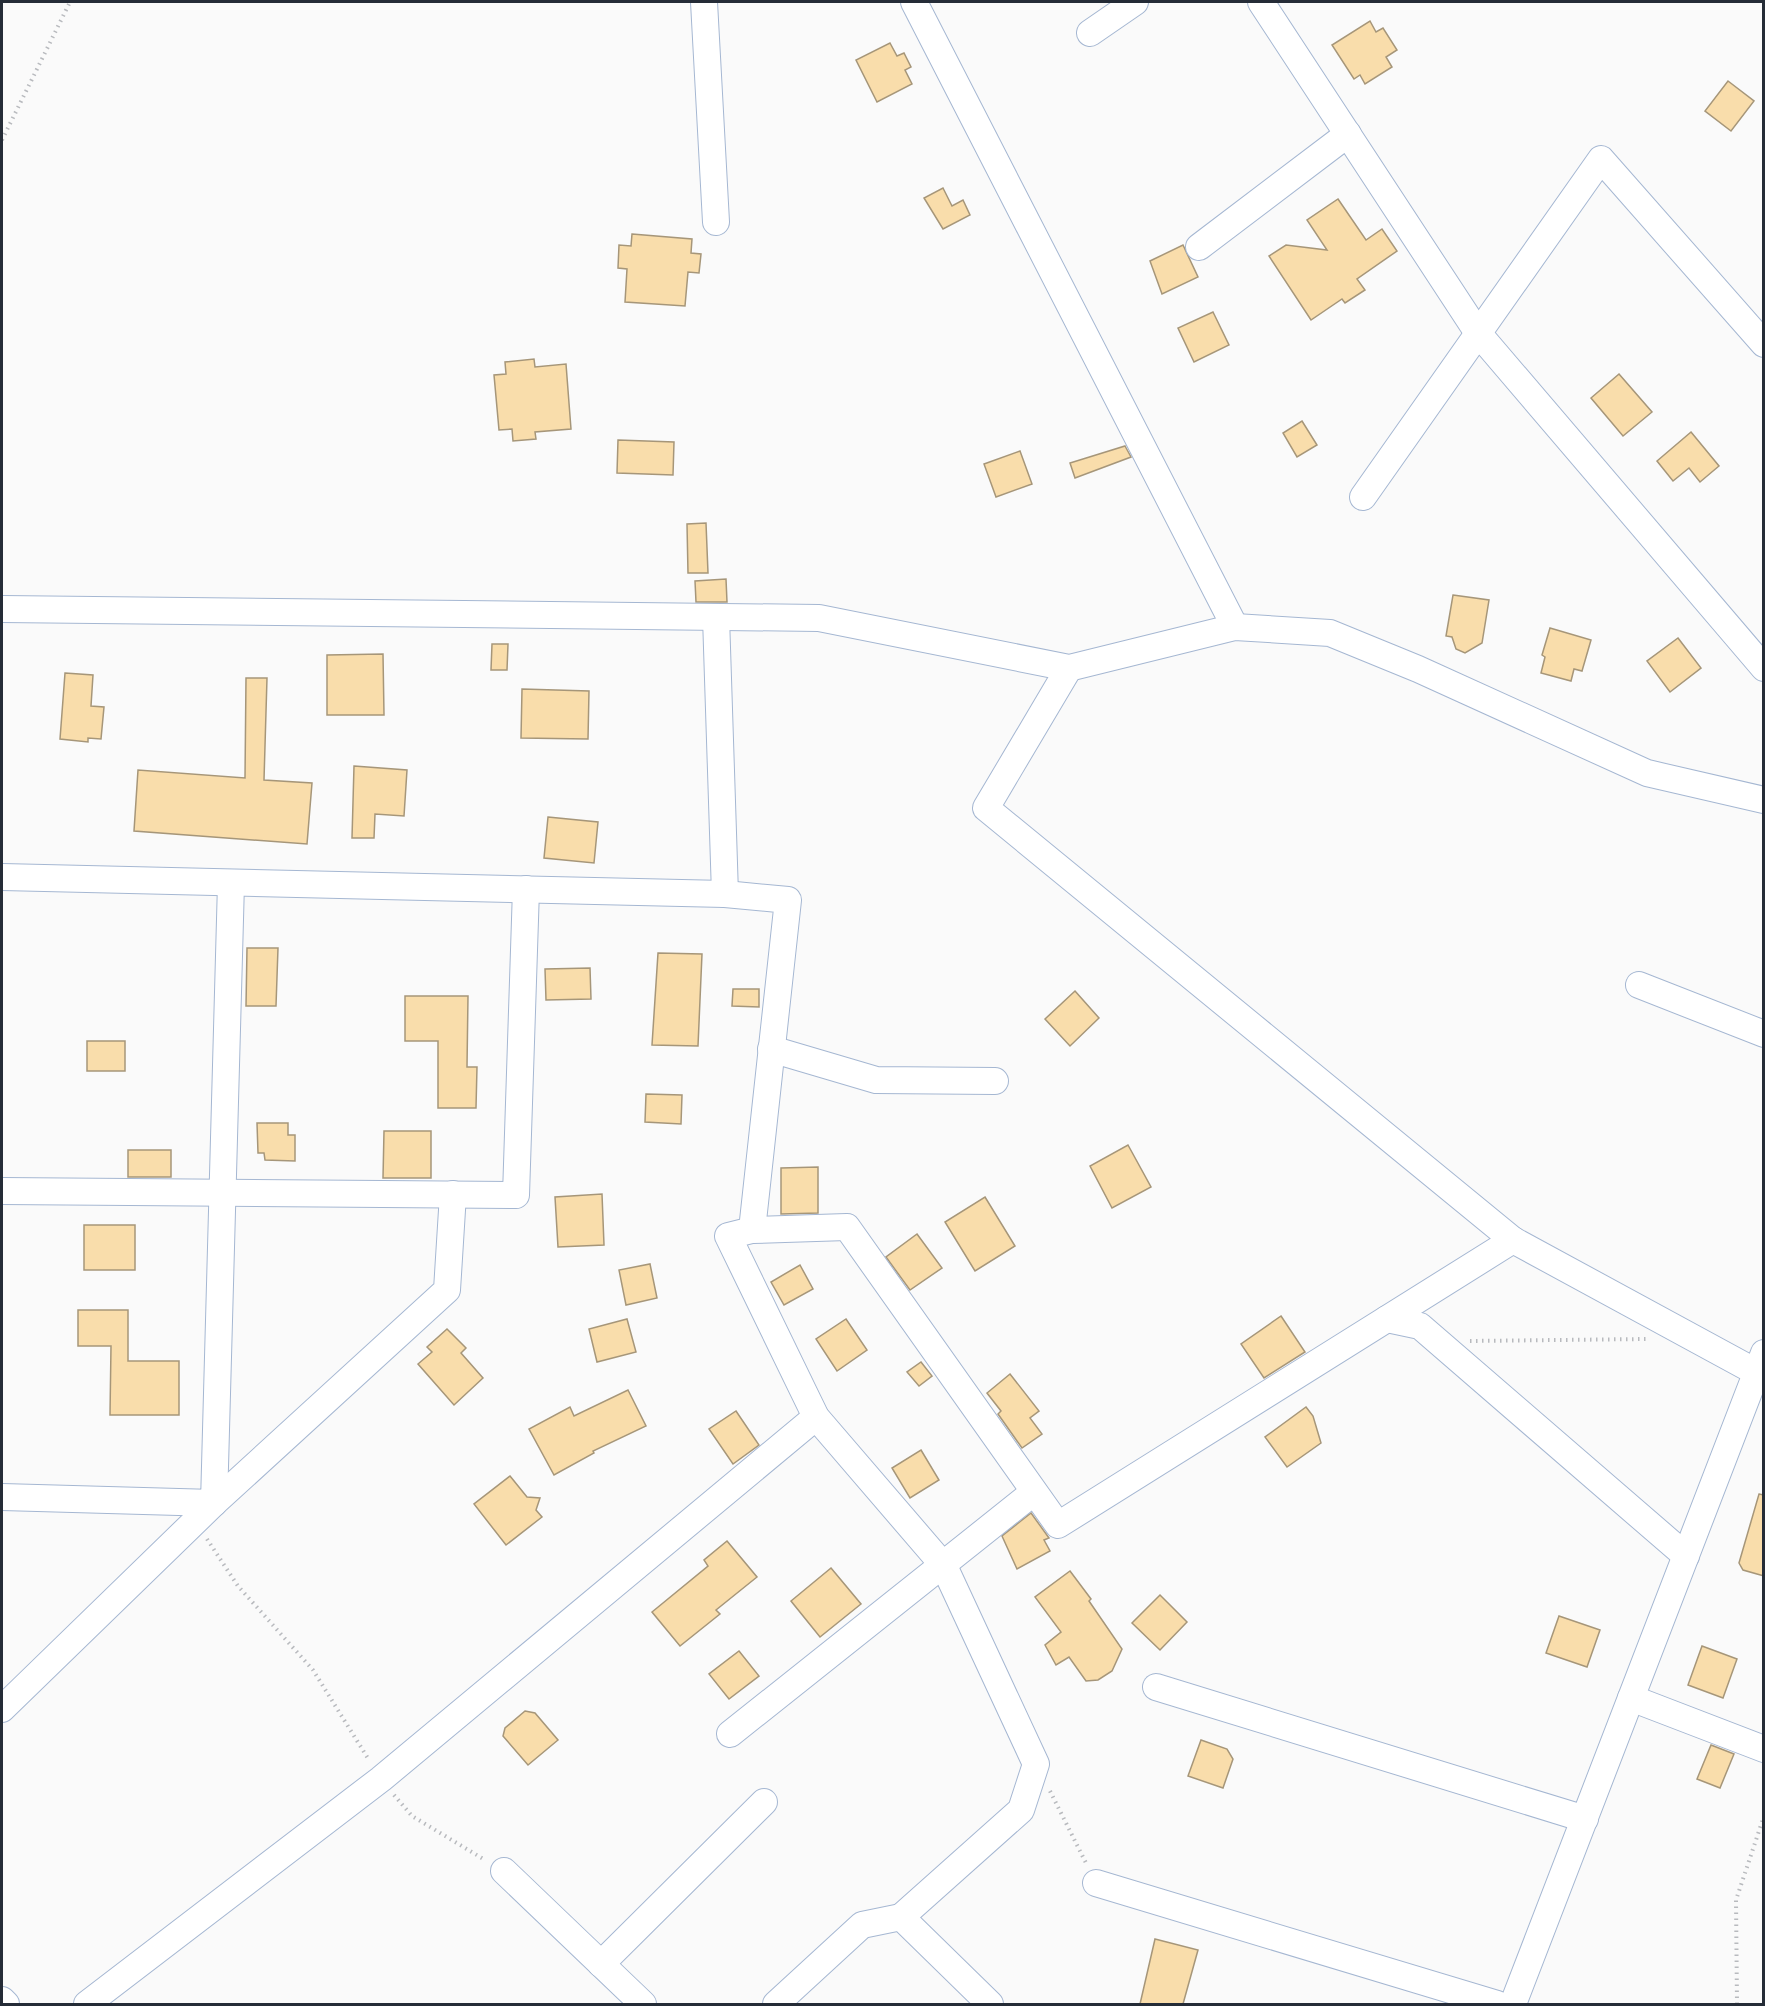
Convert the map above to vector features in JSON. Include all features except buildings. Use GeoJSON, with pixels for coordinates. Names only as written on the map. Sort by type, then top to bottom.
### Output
{"type":"FeatureCollection","features":[{"type":"Feature","properties":{"kind":"street"},"geometry":{"type":"LineString","coordinates":[[704,2],[716,222]]}},
{"type":"Feature","properties":{"kind":"street"},"geometry":{"type":"LineString","coordinates":[[914,2],[1235,627]]}},
{"type":"Feature","properties":{"kind":"street"},"geometry":{"type":"LineString","coordinates":[[1090,33],[1135,2]]}},
{"type":"Feature","properties":{"kind":"street"},"geometry":{"type":"LineString","coordinates":[[1261,2],[1478,333],[1764,668]]}},
{"type":"Feature","properties":{"kind":"street"},"geometry":{"type":"LineString","coordinates":[[1199,247],[1348,134]]}},
{"type":"Feature","properties":{"kind":"street"},"geometry":{"type":"LineString","coordinates":[[1363,497],[1601,159],[1764,344]]}},
{"type":"Feature","properties":{"kind":"street"},"geometry":{"type":"LineString","coordinates":[[2,609],[819,618],[1069,668],[1235,627],[1330,633],[1418,669],[1647,773],[1764,800]]}},
{"type":"Feature","properties":{"kind":"street"},"geometry":{"type":"LineString","coordinates":[[716,617],[726,894]]}},
{"type":"Feature","properties":{"kind":"street"},"geometry":{"type":"LineString","coordinates":[[1069,668],[986,808],[1513,1240],[1760,1362],[1513,2004]]}},
{"type":"Feature","properties":{"kind":"street"},"geometry":{"type":"LineString","coordinates":[[2,877],[726,894],[788,900],[752,1230]]}},
{"type":"Feature","properties":{"kind":"street"},"geometry":{"type":"LineString","coordinates":[[214,1503],[231,883]]}},
{"type":"Feature","properties":{"kind":"street"},"geometry":{"type":"LineString","coordinates":[[2,1191],[516,1195],[526,889]]}},
{"type":"Feature","properties":{"kind":"street"},"geometry":{"type":"LineString","coordinates":[[1639,985],[1764,1034]]}},
{"type":"Feature","properties":{"kind":"street"},"geometry":{"type":"LineString","coordinates":[[771,1049],[876,1080],[995,1082]]}},
{"type":"Feature","properties":{"kind":"street"},"geometry":{"type":"LineString","coordinates":[[2,1709],[214,1503],[447,1290],[453,1194]]}},
{"type":"Feature","properties":{"kind":"street"},"geometry":{"type":"LineString","coordinates":[[776,2004],[862,1925],[901,1917],[1021,1810],[1036,1764],[944,1566],[816,1418],[728,1236],[752,1230],[848,1227],[1058,1525],[1513,1240]]}},
{"type":"Feature","properties":{"kind":"street"},"geometry":{"type":"LineString","coordinates":[[1387,1319],[1420,1326],[1686,1556]]}},
{"type":"Feature","properties":{"kind":"street"},"geometry":{"type":"LineString","coordinates":[[87,2004],[381,1779],[816,1418]]}},
{"type":"Feature","properties":{"kind":"street"},"geometry":{"type":"LineString","coordinates":[[730,1734],[944,1566],[1034,1492]]}},
{"type":"Feature","properties":{"kind":"street"},"geometry":{"type":"LineString","coordinates":[[2,1497],[214,1503]]}},
{"type":"Feature","properties":{"kind":"street"},"geometry":{"type":"LineString","coordinates":[[1156,1687],[1585,1819]]}},
{"type":"Feature","properties":{"kind":"street"},"geometry":{"type":"LineString","coordinates":[[1631,1698],[1764,1749]]}},
{"type":"Feature","properties":{"kind":"street"},"geometry":{"type":"LineString","coordinates":[[601,1964],[764,1802]]}},
{"type":"Feature","properties":{"kind":"street"},"geometry":{"type":"LineString","coordinates":[[504,1871],[643,2004]]}},
{"type":"Feature","properties":{"kind":"street"},"geometry":{"type":"LineString","coordinates":[[1096,1883],[1497,2004]]}},
{"type":"Feature","properties":{"kind":"street"},"geometry":{"type":"LineString","coordinates":[[901,1917],[990,2004]]}},
{"type":"Feature","properties":{"kind":"street"},"geometry":{"type":"LineString","coordinates":[[2,2000],[6,2004]]}},
{"type":"Feature","properties":{"kind":"path"},"geometry":{"type":"LineString","coordinates":[[2,140],[70,2]]}},
{"type":"Feature","properties":{"kind":"path"},"geometry":{"type":"LineString","coordinates":[[1438,1342],[1648,1339]]}},
{"type":"Feature","properties":{"kind":"path"},"geometry":{"type":"LineString","coordinates":[[196,1523],[238,1586],[313,1670],[381,1779],[412,1816],[504,1871]]}},
{"type":"Feature","properties":{"kind":"path"},"geometry":{"type":"LineString","coordinates":[[1036,1764],[1096,1883]]}},
{"type":"Feature","properties":{"kind":"path"},"geometry":{"type":"LineString","coordinates":[[1737,2004],[1736,1900],[1764,1816]]}}]}
